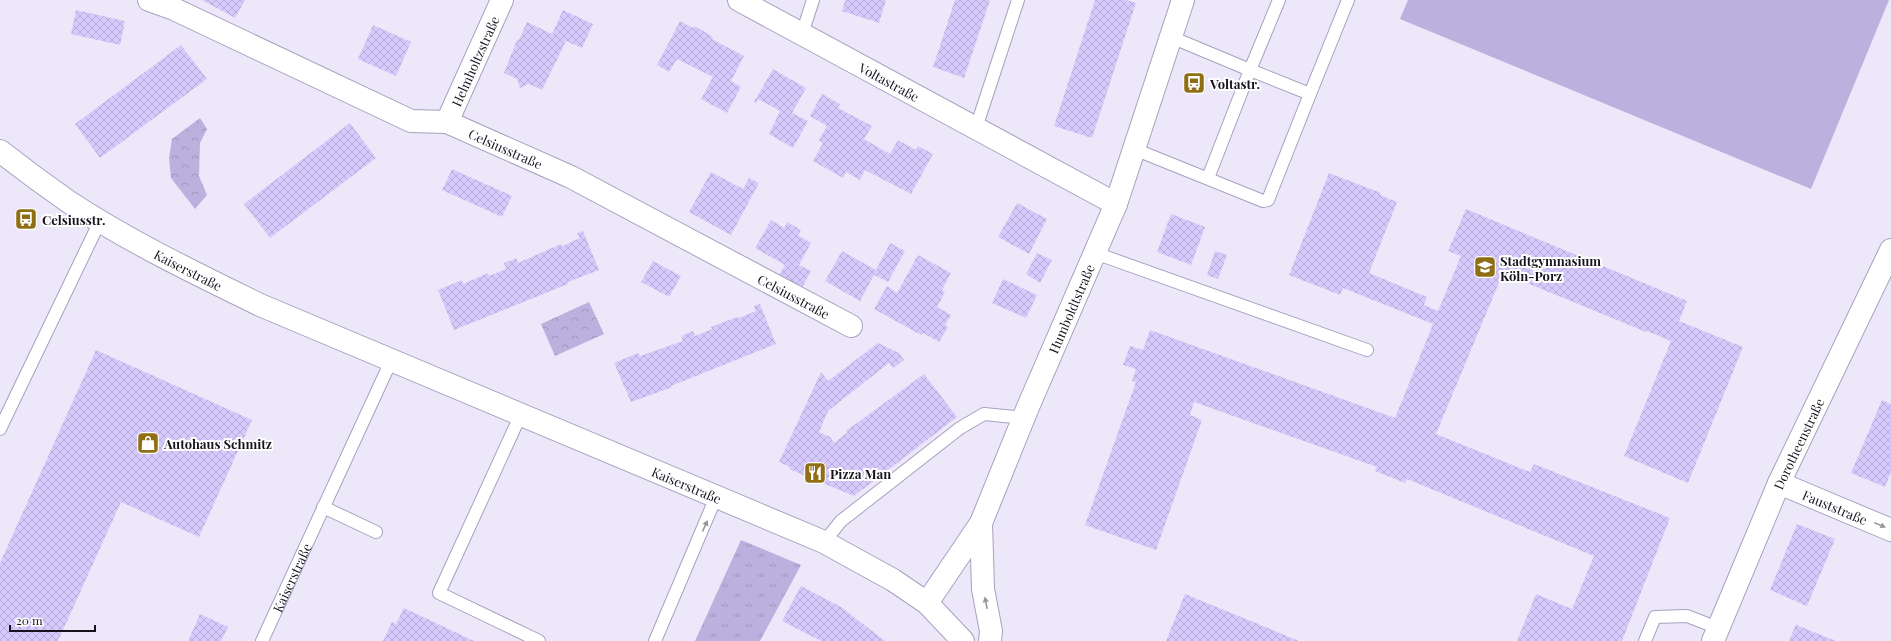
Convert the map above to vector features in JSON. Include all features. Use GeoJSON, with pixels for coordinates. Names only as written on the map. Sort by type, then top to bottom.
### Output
{"type":"FeatureCollection","features":[{"type":"Feature","properties":{"kind":"street","name":"Celsiusstraße"},"geometry":{"type":"LineString","coordinates":[[149,0],[174,9],[411,121],[447,122],[571,177],[851,326]]}},
{"type":"Feature","properties":{"kind":"street","name":"Helmholtzstraße"},"geometry":{"type":"LineString","coordinates":[[447,122],[502,0]]}},
{"type":"Feature","properties":{"kind":"street","name":"Voltastraße"},"geometry":{"type":"LineString","coordinates":[[739,0],[1116,204]]}},
{"type":"Feature","properties":{"kind":"street","name":"Humboldtstraße"},"geometry":{"type":"LineString","coordinates":[[927,603],[981,523],[1024,418],[1116,204],[1183,0]]}},
{"type":"Feature","properties":{"kind":"street","name":"Kaiserstraße"},"geometry":{"type":"LineString","coordinates":[[0,151],[69,202],[100,221],[186,268],[260,305],[824,542],[893,580],[927,603],[963,641]]}},
{"type":"Feature","properties":{"kind":"street","name":"Dorotheenstraße"},"geometry":{"type":"LineString","coordinates":[[1716,635],[1779,484],[1891,250]]}},
{"type":"Feature","properties":{"kind":"street","name":"Fauststraße"},"geometry":{"type":"LineString","coordinates":[[1779,484],[1891,530]]}},
{"type":"Feature","properties":{"kind":"street"},"geometry":{"type":"LineString","coordinates":[[981,523],[983,589],[991,631],[990,641]]}},
{"type":"Feature","properties":{"kind":"lane"},"geometry":{"type":"LineString","coordinates":[[802,34],[813,0]]}},
{"type":"Feature","properties":{"kind":"lane"},"geometry":{"type":"LineString","coordinates":[[976,128],[1018,0]]}},
{"type":"Feature","properties":{"kind":"lane"},"geometry":{"type":"LineString","coordinates":[[1208,178],[1279,0]]}},
{"type":"Feature","properties":{"kind":"lane"},"geometry":{"type":"LineString","coordinates":[[1134,149],[1263,201],[1268,200],[1348,0]]}},
{"type":"Feature","properties":{"kind":"lane"},"geometry":{"type":"LineString","coordinates":[[1171,37],[1310,94]]}},
{"type":"Feature","properties":{"kind":"lane"},"geometry":{"type":"LineString","coordinates":[[0,429],[100,221]]}},
{"type":"Feature","properties":{"kind":"lane"},"geometry":{"type":"LineString","coordinates":[[1095,253],[1367,350]]}},
{"type":"Feature","properties":{"kind":"lane","name":"Kaiserstraße"},"geometry":{"type":"LineString","coordinates":[[262,641],[391,361]]}},
{"type":"Feature","properties":{"kind":"lane"},"geometry":{"type":"LineString","coordinates":[[521,414],[439,593],[539,641]]}},
{"type":"Feature","properties":{"kind":"lane"},"geometry":{"type":"LineString","coordinates":[[824,542],[841,520],[960,428],[984,414],[1024,418]]}},
{"type":"Feature","properties":{"kind":"lane"},"geometry":{"type":"LineString","coordinates":[[655,641],[716,497]]}},
{"type":"Feature","properties":{"kind":"lane"},"geometry":{"type":"LineString","coordinates":[[323,507],[376,532]]}},
{"type":"Feature","properties":{"kind":"lane"},"geometry":{"type":"LineString","coordinates":[[1645,641],[1655,617],[1687,616],[1716,635]]}},
{"type":"Feature","properties":{"kind":"green space"},"geometry":{"type":"Polygon","coordinates":[[[1408,0],[1889,0],[1811,189],[1400,19],[1408,0]]]}},
{"type":"Feature","properties":{"kind":"green space"},"geometry":{"type":"Polygon","coordinates":[[[200,118],[207,129],[200,143],[199,176],[207,195],[195,209],[171,178],[169,158],[172,139],[200,118]]]}},
{"type":"Feature","properties":{"kind":"green space"},"geometry":{"type":"Polygon","coordinates":[[[589,302],[604,334],[555,356],[541,324],[589,302]]]}},
{"type":"Feature","properties":{"kind":"green space"},"geometry":{"type":"Polygon","coordinates":[[[741,540],[801,565],[760,641],[695,641],[741,540]]]}},
{"type":"Feature","properties":{"kind":"building"},"geometry":{"type":"Polygon","coordinates":[[[202,0],[245,0],[235,18],[202,0]]]}},
{"type":"Feature","properties":{"kind":"building"},"geometry":{"type":"Polygon","coordinates":[[[845,0],[886,0],[879,23],[842,11],[845,0]]]}},
{"type":"Feature","properties":{"kind":"building"},"geometry":{"type":"Polygon","coordinates":[[[955,0],[990,0],[964,78],[933,67],[955,0]]]}},
{"type":"Feature","properties":{"kind":"building"},"geometry":{"type":"Polygon","coordinates":[[[1095,0],[1126,0],[1136,3],[1092,138],[1054,126],[1095,0]]]}},
{"type":"Feature","properties":{"kind":"building"},"geometry":{"type":"Polygon","coordinates":[[[76,10],[125,21],[120,45],[71,34],[76,10]]]}},
{"type":"Feature","properties":{"kind":"building"},"geometry":{"type":"Polygon","coordinates":[[[563,10],[593,24],[582,48],[566,41],[542,90],[529,84],[520,88],[517,79],[504,73],[517,40],[519,40],[527,22],[552,34],[563,10]]]}},
{"type":"Feature","properties":{"kind":"building"},"geometry":{"type":"Polygon","coordinates":[[[680,21],[693,28],[695,26],[713,37],[712,39],[744,56],[731,81],[741,87],[727,113],[701,99],[713,77],[677,59],[669,72],[657,65],[680,21]]]}},
{"type":"Feature","properties":{"kind":"building"},"geometry":{"type":"Polygon","coordinates":[[[373,25],[411,42],[396,76],[358,59],[373,25]]]}},
{"type":"Feature","properties":{"kind":"building"},"geometry":{"type":"Polygon","coordinates":[[[181,45],[207,79],[100,158],[75,124],[181,45]]]}},
{"type":"Feature","properties":{"kind":"building"},"geometry":{"type":"Polygon","coordinates":[[[773,69],[806,88],[792,113],[808,121],[793,148],[769,134],[780,111],[758,99],[756,103],[754,102],[773,69]]]}},
{"type":"Feature","properties":{"kind":"building"},"geometry":{"type":"Polygon","coordinates":[[[822,94],[840,104],[838,108],[872,126],[864,139],[890,154],[898,140],[916,150],[918,146],[933,154],[911,194],[865,170],[860,180],[846,172],[843,178],[813,161],[823,143],[819,140],[827,126],[810,116],[822,94]]]}},
{"type":"Feature","properties":{"kind":"building"},"geometry":{"type":"Polygon","coordinates":[[[350,123],[376,158],[270,238],[244,204],[350,123]]]}},
{"type":"Feature","properties":{"kind":"building"},"geometry":{"type":"Polygon","coordinates":[[[452,169],[512,196],[502,217],[442,190],[452,169]]]}},
{"type":"Feature","properties":{"kind":"building"},"geometry":{"type":"Polygon","coordinates":[[[711,172],[743,189],[749,178],[759,183],[731,235],[689,212],[711,172]]]}},
{"type":"Feature","properties":{"kind":"building"},"geometry":{"type":"Polygon","coordinates":[[[1329,173],[1381,193],[1380,195],[1397,202],[1369,273],[1427,297],[1424,305],[1438,311],[1461,256],[1448,251],[1466,209],[1687,301],[1679,321],[1743,347],[1688,483],[1624,456],[1671,341],[1503,273],[1436,434],[1530,472],[1534,464],[1670,518],[1622,641],[1517,641],[1536,594],[1572,609],[1594,556],[1407,479],[1405,483],[1375,471],[1377,467],[1194,402],[1190,415],[1202,420],[1156,550],[1085,525],[1136,382],[1132,381],[1136,369],[1123,365],[1130,346],[1143,350],[1150,330],[1395,418],[1433,324],[1343,288],[1340,295],[1289,275],[1329,173]]]}},
{"type":"Feature","properties":{"kind":"building"},"geometry":{"type":"Polygon","coordinates":[[[1017,203],[1047,219],[1029,254],[998,237],[1017,203]]]}},
{"type":"Feature","properties":{"kind":"building"},"geometry":{"type":"Polygon","coordinates":[[[1171,214],[1205,227],[1191,265],[1157,252],[1171,214]]]}},
{"type":"Feature","properties":{"kind":"building"},"geometry":{"type":"Polygon","coordinates":[[[771,220],[784,228],[787,222],[801,230],[798,235],[811,243],[799,265],[811,271],[802,288],[779,275],[785,265],[755,248],[771,220]]]}},
{"type":"Feature","properties":{"kind":"building"},"geometry":{"type":"Polygon","coordinates":[[[583,231],[599,270],[454,330],[438,290],[462,280],[463,284],[488,273],[489,276],[506,269],[504,263],[516,258],[518,263],[561,244],[562,246],[580,238],[577,233],[583,231]]]}},
{"type":"Feature","properties":{"kind":"building"},"geometry":{"type":"Polygon","coordinates":[[[890,243],[905,251],[888,282],[874,275],[860,301],[825,281],[842,251],[876,270],[890,243]]]}},
{"type":"Feature","properties":{"kind":"building"},"geometry":{"type":"Polygon","coordinates":[[[1215,251],[1227,255],[1218,279],[1207,275],[1215,251]]]}},
{"type":"Feature","properties":{"kind":"building"},"geometry":{"type":"Polygon","coordinates":[[[1037,253],[1052,260],[1040,283],[1026,274],[1037,253]]]}},
{"type":"Feature","properties":{"kind":"building"},"geometry":{"type":"Polygon","coordinates":[[[918,255],[951,273],[942,290],[945,292],[937,307],[951,315],[945,325],[948,327],[939,342],[923,333],[921,335],[874,309],[887,286],[897,293],[918,255]]]}},
{"type":"Feature","properties":{"kind":"building"},"geometry":{"type":"Polygon","coordinates":[[[653,261],[681,276],[669,297],[641,282],[653,261]]]}},
{"type":"Feature","properties":{"kind":"building"},"geometry":{"type":"Polygon","coordinates":[[[1003,279],[1037,295],[1026,318],[992,303],[1003,279]]]}},
{"type":"Feature","properties":{"kind":"building"},"geometry":{"type":"Polygon","coordinates":[[[760,304],[776,344],[671,386],[672,387],[667,389],[631,402],[614,363],[638,353],[640,356],[683,341],[681,336],[693,331],[695,336],[712,329],[711,327],[756,311],[754,306],[760,304]]]}},
{"type":"Feature","properties":{"kind":"building"},"geometry":{"type":"Polygon","coordinates":[[[878,343],[899,353],[904,360],[893,368],[889,363],[828,411],[819,432],[830,437],[834,443],[848,432],[846,431],[924,374],[957,417],[854,496],[789,469],[790,467],[779,462],[821,372],[828,381],[878,343]]]}},
{"type":"Feature","properties":{"kind":"building","name":"Autohaus Schmitz"},"geometry":{"type":"Polygon","coordinates":[[[96,350],[252,420],[199,537],[121,502],[58,641],[0,641],[0,563],[96,350]]]}},
{"type":"Feature","properties":{"kind":"building"},"geometry":{"type":"Polygon","coordinates":[[[1882,400],[1891,404],[1891,472],[1885,487],[1851,473],[1882,400]]]}},
{"type":"Feature","properties":{"kind":"building"},"geometry":{"type":"Polygon","coordinates":[[[1797,524],[1835,539],[1807,606],[1770,590],[1797,524]]]}},
{"type":"Feature","properties":{"kind":"building"},"geometry":{"type":"Polygon","coordinates":[[[801,586],[841,607],[885,641],[821,641],[782,621],[801,586]]]}},
{"type":"Feature","properties":{"kind":"building"},"geometry":{"type":"Polygon","coordinates":[[[1185,594],[1299,641],[1166,641],[1185,594]]]}},
{"type":"Feature","properties":{"kind":"building"},"geometry":{"type":"Polygon","coordinates":[[[404,608],[474,641],[383,641],[392,622],[396,624],[404,608]]]}},
{"type":"Feature","properties":{"kind":"building"},"geometry":{"type":"Polygon","coordinates":[[[200,614],[228,627],[221,641],[188,641],[200,614]]]}},
{"type":"Feature","properties":{"kind":"building"},"geometry":{"type":"Polygon","coordinates":[[[1796,624],[1799,626],[1836,641],[1789,641],[1796,624]]]}},
{"type":"Feature","properties":{"kind":"place","name":"Voltastr."},"geometry":{"type":"Point","coordinates":[1194,83]}},
{"type":"Feature","properties":{"kind":"place","name":"Celsiusstr."},"geometry":{"type":"Point","coordinates":[26,219]}},
{"type":"Feature","properties":{"kind":"place","name":"Stadtgymnasium Köln-Porz"},"geometry":{"type":"Point","coordinates":[1485,267]}},
{"type":"Feature","properties":{"kind":"place","name":"Autohaus Schmitz"},"geometry":{"type":"Point","coordinates":[148,443]}},
{"type":"Feature","properties":{"kind":"place","name":"Pizza Man"},"geometry":{"type":"Point","coordinates":[815,473]}}]}
